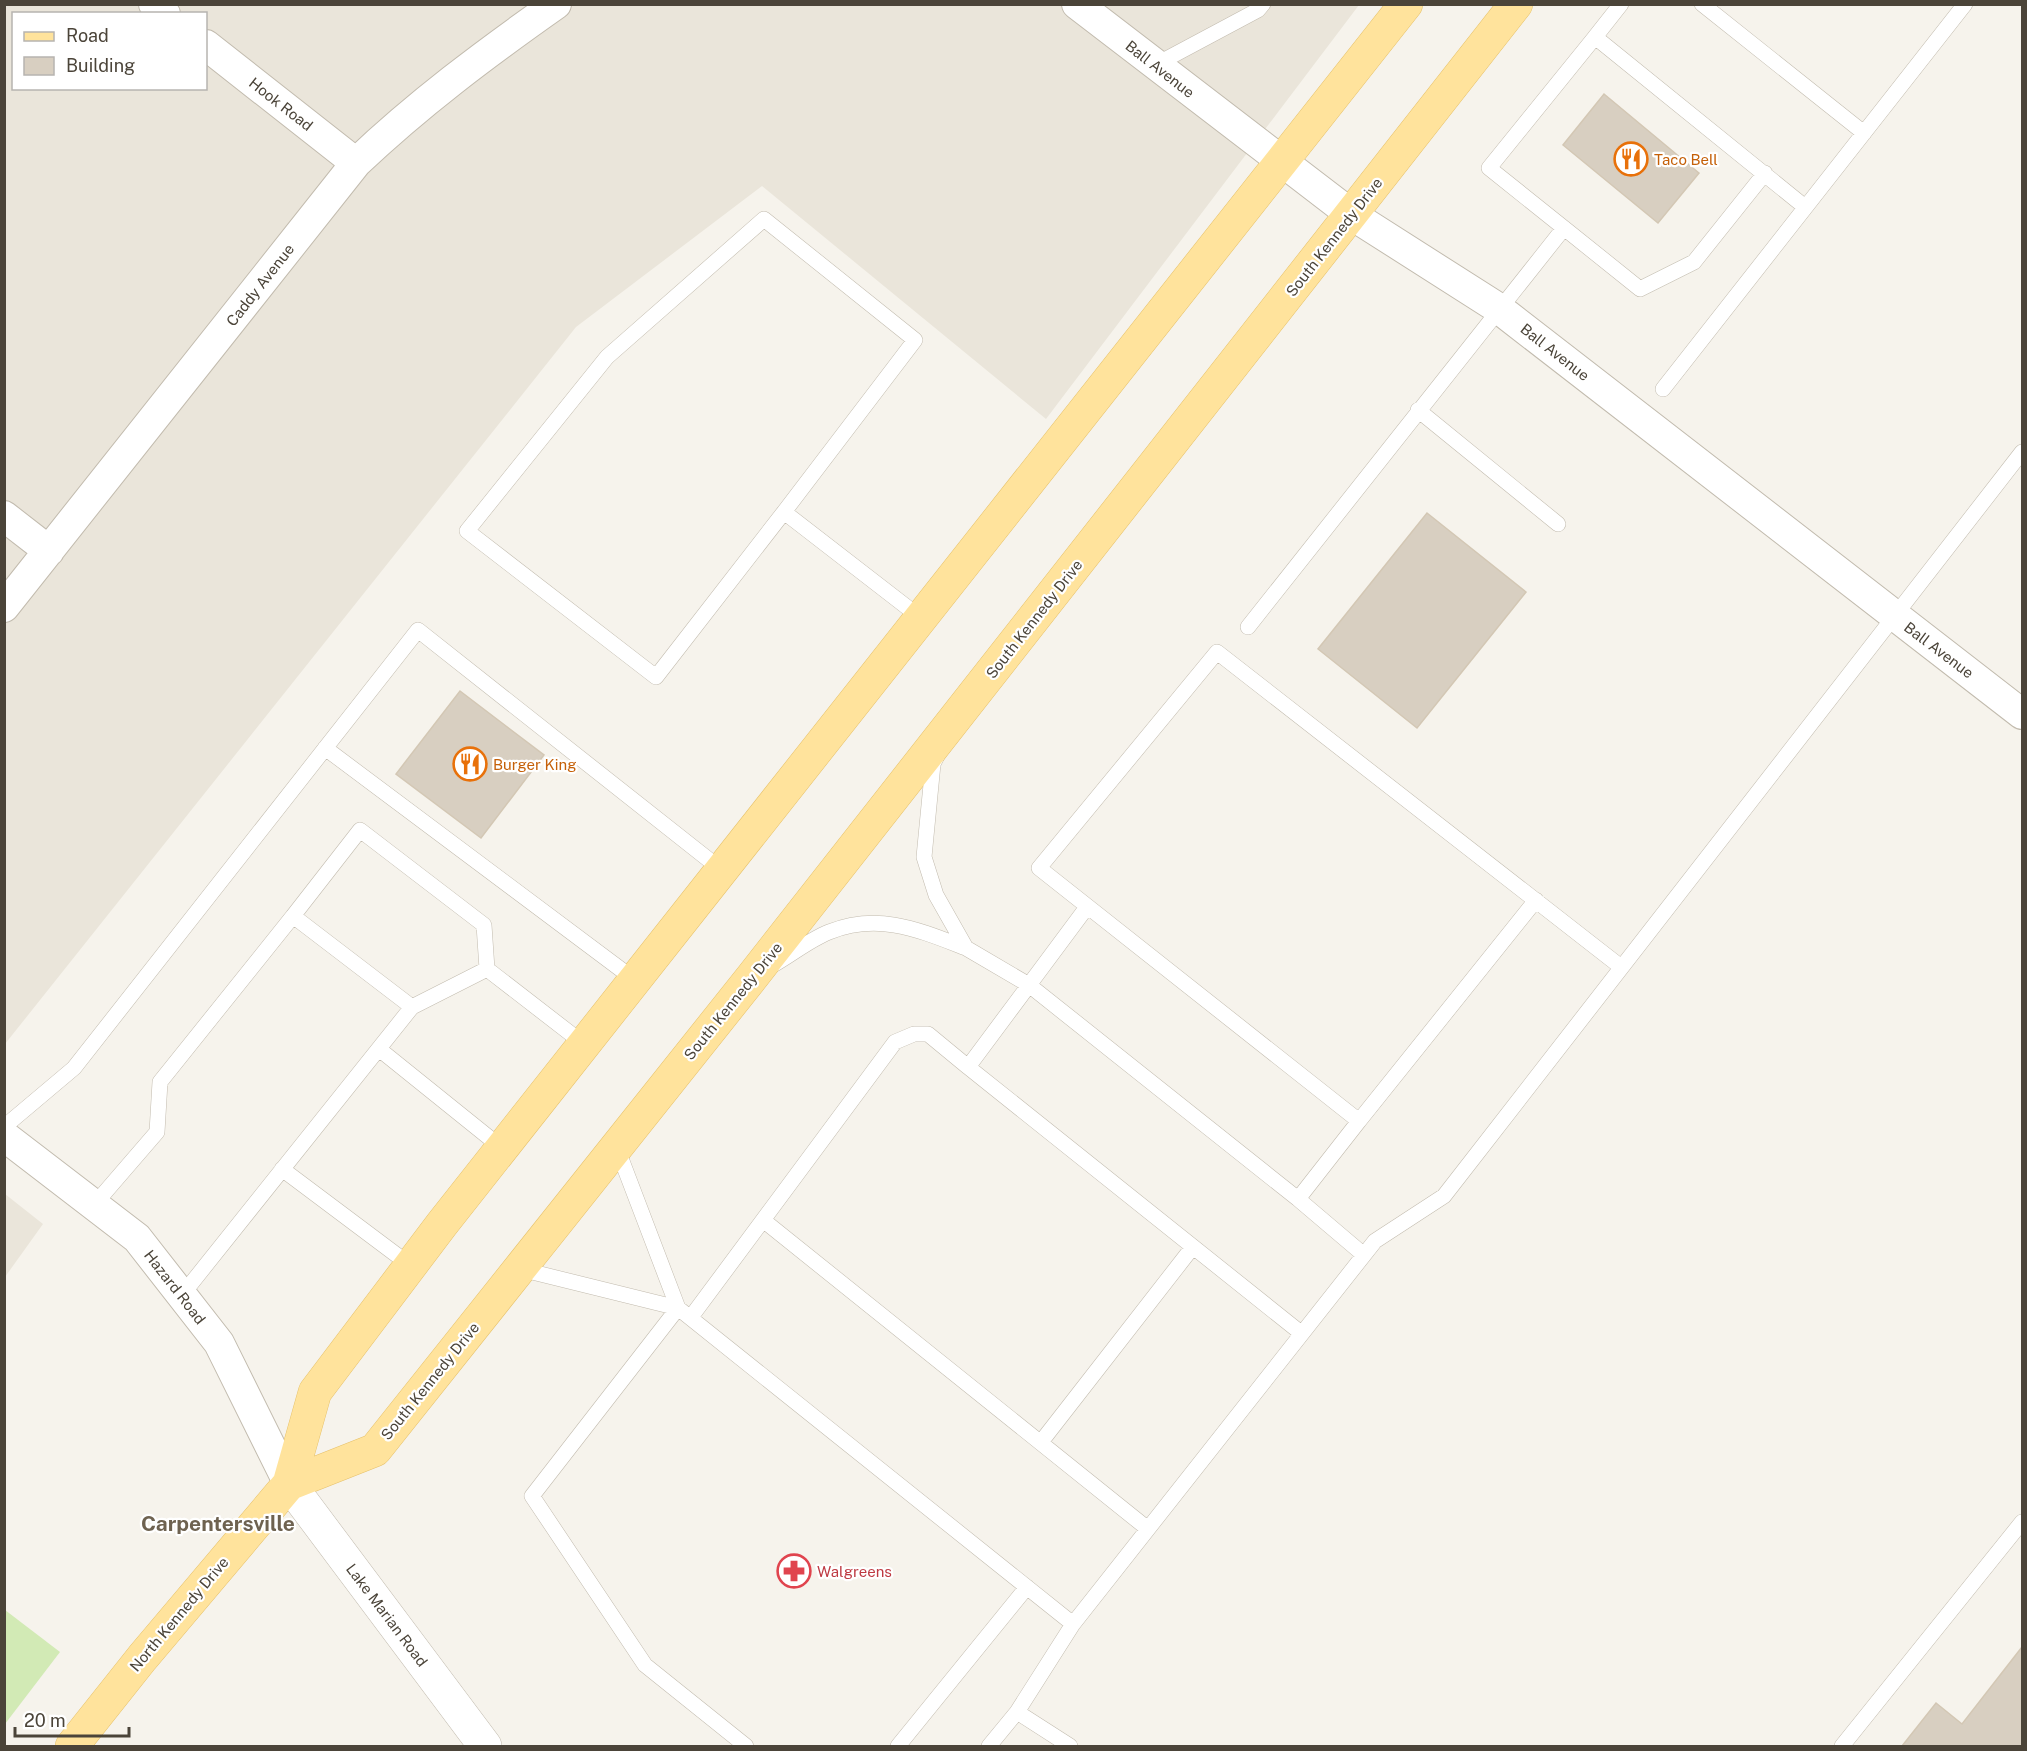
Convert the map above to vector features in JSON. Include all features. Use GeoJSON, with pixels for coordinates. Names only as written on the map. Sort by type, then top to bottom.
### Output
{"type":"FeatureCollection","features":[{"type":"Feature","properties":{"kind":"main road"},"geometry":{"type":"LineString","coordinates":[[289,1484],[315,1392],[410,1265],[1283,163],[1406,4]]}},
{"type":"Feature","properties":{"kind":"main road","name":"South Kennedy Drive"},"geometry":{"type":"LineString","coordinates":[[289,1484],[375,1450],[950,727],[1516,4]]}},
{"type":"Feature","properties":{"kind":"main road","name":"North Kennedy Drive"},"geometry":{"type":"LineString","coordinates":[[72,1746],[142,1658],[289,1484]]}},
{"type":"Feature","properties":{"kind":"street","name":"Caddy Avenue"},"geometry":{"type":"LineString","coordinates":[[4,607],[356,163],[397,124],[467,67],[556,4]]}},
{"type":"Feature","properties":{"kind":"street","name":"Ball Avenue"},"geometry":{"type":"LineString","coordinates":[[1077,4],[1352,215],[1498,308],[2022,714]]}},
{"type":"Feature","properties":{"kind":"street","name":"Hook Road"},"geometry":{"type":"LineString","coordinates":[[207,46],[356,163]]}},
{"type":"Feature","properties":{"kind":"street"},"geometry":{"type":"LineString","coordinates":[[4,516],[49,551]]}},
{"type":"Feature","properties":{"kind":"street","name":"Hazard Road"},"geometry":{"type":"LineString","coordinates":[[4,1136],[137,1238],[219,1343],[289,1484]]}},
{"type":"Feature","properties":{"kind":"street","name":"Lake Marian Road"},"geometry":{"type":"LineString","coordinates":[[289,1484],[484,1746]]}},
{"type":"Feature","properties":{"kind":"lane"},"geometry":{"type":"LineString","coordinates":[[1155,65],[1258,10],[1263,4]]}},
{"type":"Feature","properties":{"kind":"lane"},"geometry":{"type":"LineString","coordinates":[[1621,4],[1489,168],[1640,289],[1694,262],[1765,173]]}},
{"type":"Feature","properties":{"kind":"lane"},"geometry":{"type":"LineString","coordinates":[[1702,4],[1864,133]]}},
{"type":"Feature","properties":{"kind":"lane"},"geometry":{"type":"LineString","coordinates":[[1663,389],[1965,4]]}},
{"type":"Feature","properties":{"kind":"lane"},"geometry":{"type":"LineString","coordinates":[[1595,37],[1805,207]]}},
{"type":"Feature","properties":{"kind":"lane"},"geometry":{"type":"LineString","coordinates":[[764,219],[915,340],[784,512],[656,677],[467,531],[607,357],[764,219]]}},
{"type":"Feature","properties":{"kind":"lane"},"geometry":{"type":"LineString","coordinates":[[1248,627],[1498,308],[1564,228]]}},
{"type":"Feature","properties":{"kind":"lane"},"geometry":{"type":"LineString","coordinates":[[1418,410],[1558,524]]}},
{"type":"Feature","properties":{"kind":"lane"},"geometry":{"type":"LineString","coordinates":[[989,1746],[1017,1712],[1073,1624],[1301,1333],[1375,1241],[1444,1196],[1893,615],[2022,452]]}},
{"type":"Feature","properties":{"kind":"lane"},"geometry":{"type":"LineString","coordinates":[[784,512],[921,618]]}},
{"type":"Feature","properties":{"kind":"lane"},"geometry":{"type":"LineString","coordinates":[[4,1127],[74,1068],[418,630],[723,871]]}},
{"type":"Feature","properties":{"kind":"lane"},"geometry":{"type":"LineString","coordinates":[[1359,1121],[1039,868],[1217,652],[1621,967]]}},
{"type":"Feature","properties":{"kind":"lane"},"geometry":{"type":"LineString","coordinates":[[950,727],[933,764],[924,857],[936,895],[966,948]]}},
{"type":"Feature","properties":{"kind":"lane"},"geometry":{"type":"LineString","coordinates":[[325,748],[635,980]]}},
{"type":"Feature","properties":{"kind":"lane"},"geometry":{"type":"LineString","coordinates":[[94,1205],[157,1132],[160,1082],[360,830],[484,925],[487,969],[584,1044]]}},
{"type":"Feature","properties":{"kind":"lane"},"geometry":{"type":"LineString","coordinates":[[1298,1199],[1536,900]]}},
{"type":"Feature","properties":{"kind":"lane"},"geometry":{"type":"LineString","coordinates":[[968,1067],[1087,907]]}},
{"type":"Feature","properties":{"kind":"lane"},"geometry":{"type":"LineString","coordinates":[[293,916],[412,1007]]}},
{"type":"Feature","properties":{"kind":"lane"},"geometry":{"type":"LineString","coordinates":[[752,977],[829,932],[865,924],[889,922],[966,948],[1029,985],[1298,1199],[1364,1255]]}},
{"type":"Feature","properties":{"kind":"lane"},"geometry":{"type":"LineString","coordinates":[[182,1295],[412,1007],[487,969]]}},
{"type":"Feature","properties":{"kind":"lane"},"geometry":{"type":"LineString","coordinates":[[691,1317],[895,1042],[915,1034],[928,1034],[1192,1248],[1301,1333]]}},
{"type":"Feature","properties":{"kind":"lane"},"geometry":{"type":"LineString","coordinates":[[379,1049],[502,1148]]}},
{"type":"Feature","properties":{"kind":"lane"},"geometry":{"type":"LineString","coordinates":[[617,1148],[678,1308]]}},
{"type":"Feature","properties":{"kind":"lane"},"geometry":{"type":"LineString","coordinates":[[282,1169],[410,1265]]}},
{"type":"Feature","properties":{"kind":"lane"},"geometry":{"type":"LineString","coordinates":[[763,1220],[1148,1528]]}},
{"type":"Feature","properties":{"kind":"lane"},"geometry":{"type":"LineString","coordinates":[[1041,1442],[1192,1248]]}},
{"type":"Feature","properties":{"kind":"lane"},"geometry":{"type":"LineString","coordinates":[[520,1269],[678,1308],[1073,1624]]}},
{"type":"Feature","properties":{"kind":"lane"},"geometry":{"type":"LineString","coordinates":[[678,1308],[532,1496],[645,1665],[746,1746]]}},
{"type":"Feature","properties":{"kind":"lane"},"geometry":{"type":"LineString","coordinates":[[1842,1746],[2022,1522]]}},
{"type":"Feature","properties":{"kind":"lane"},"geometry":{"type":"LineString","coordinates":[[898,1746],[1027,1587]]}},
{"type":"Feature","properties":{"kind":"lane"},"geometry":{"type":"LineString","coordinates":[[1017,1712],[1070,1746]]}},
{"type":"Feature","properties":{"kind":"shaded area"},"geometry":{"type":"Polygon","coordinates":[[[5,5],[1359,5],[1046,419],[762,186],[576,327],[5,1044],[5,5]]]}},
{"type":"Feature","properties":{"kind":"shaded area"},"geometry":{"type":"Polygon","coordinates":[[[5,1194],[43,1224],[5,1277],[5,1194]]]}},
{"type":"Feature","properties":{"kind":"green space"},"geometry":{"type":"Polygon","coordinates":[[[5,1610],[60,1652],[4,1724],[5,1610]]]}},
{"type":"Feature","properties":{"kind":"building","name":"Taco Bell"},"geometry":{"type":"Polygon","coordinates":[[[1604,94],[1699,173],[1658,223],[1563,145],[1604,94]]]}},
{"type":"Feature","properties":{"kind":"building"},"geometry":{"type":"Polygon","coordinates":[[[1427,513],[1526,592],[1417,728],[1318,649],[1427,513]]]}},
{"type":"Feature","properties":{"kind":"building","name":"Burger King"},"geometry":{"type":"Polygon","coordinates":[[[460,691],[544,755],[481,838],[396,774],[460,691]]]}},
{"type":"Feature","properties":{"kind":"building"},"geometry":{"type":"Polygon","coordinates":[[[2022,1647],[2022,1746],[1902,1746],[1936,1703],[1962,1724],[2022,1647]]]}},
{"type":"Feature","properties":{"kind":"place","name":"Taco Bell"},"geometry":{"type":"Point","coordinates":[1631,159]}},
{"type":"Feature","properties":{"kind":"place","name":"Burger King"},"geometry":{"type":"Point","coordinates":[470,764]}},
{"type":"Feature","properties":{"kind":"place","name":"Walgreens"},"geometry":{"type":"Point","coordinates":[794,1571]}},
{"type":"Feature","properties":{"kind":"district","name":"Carpentersville"},"geometry":{"type":"Point","coordinates":[218,1523]}}]}
